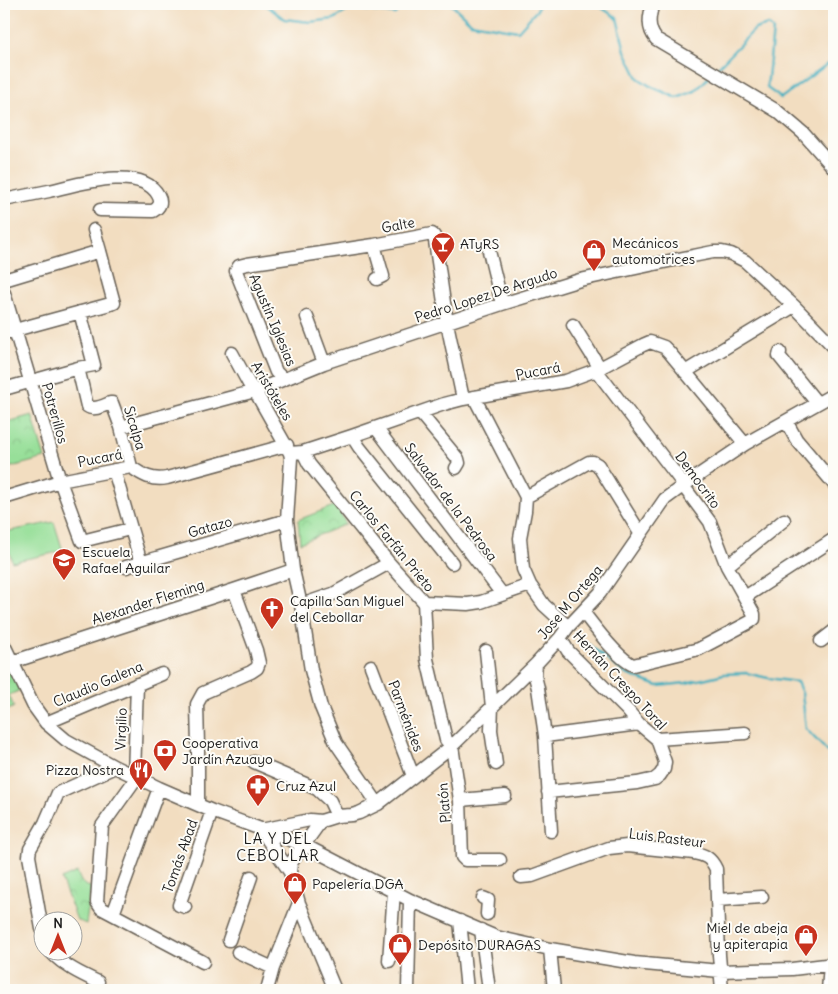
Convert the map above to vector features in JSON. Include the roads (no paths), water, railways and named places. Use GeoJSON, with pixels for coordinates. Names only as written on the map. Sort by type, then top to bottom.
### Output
{"type":"FeatureCollection","features":[{"type":"Feature","properties":{"kind":"street"},"geometry":{"type":"LineString","coordinates":[[653,4],[649,18],[652,34],[656,39],[778,112],[803,133],[834,168]]}},
{"type":"Feature","properties":{"kind":"street"},"geometry":{"type":"LineString","coordinates":[[4,200],[104,179],[142,181],[152,186],[160,200],[160,205],[154,211],[100,210]]}},
{"type":"Feature","properties":{"kind":"street"},"geometry":{"type":"LineString","coordinates":[[9,331],[114,303],[94,230]]}},
{"type":"Feature","properties":{"kind":"street","name":"Galte"},"geometry":{"type":"LineString","coordinates":[[236,271],[238,266],[247,264],[374,245],[429,234],[434,236],[447,323],[469,398],[526,497]]}},
{"type":"Feature","properties":{"kind":"street"},"geometry":{"type":"LineString","coordinates":[[374,245],[384,276],[377,279]]}},
{"type":"Feature","properties":{"kind":"street"},"geometry":{"type":"LineString","coordinates":[[4,280],[100,251]]}},
{"type":"Feature","properties":{"kind":"street"},"geometry":{"type":"LineString","coordinates":[[489,251],[502,304]]}},
{"type":"Feature","properties":{"kind":"street","name":"Pedro Lopez De Argudo"},"geometry":{"type":"LineString","coordinates":[[121,427],[255,391],[324,363],[580,280],[713,252],[722,252],[745,261],[834,346]]}},
{"type":"Feature","properties":{"kind":"street","name":"Agustín Iglesias"},"geometry":{"type":"LineString","coordinates":[[236,271],[276,372],[283,379]]}},
{"type":"Feature","properties":{"kind":"street","name":"Potrerillos"},"geometry":{"type":"LineString","coordinates":[[4,293],[9,331],[30,381],[60,482],[82,541],[130,529]]}},
{"type":"Feature","properties":{"kind":"street"},"geometry":{"type":"LineString","coordinates":[[686,372],[794,306]]}},
{"type":"Feature","properties":{"kind":"street"},"geometry":{"type":"LineString","coordinates":[[4,389],[94,365],[80,312]]}},
{"type":"Feature","properties":{"kind":"street"},"geometry":{"type":"LineString","coordinates":[[307,317],[324,363]]}},
{"type":"Feature","properties":{"kind":"street","name":"Democrito"},"geometry":{"type":"LineString","coordinates":[[572,325],[598,369],[710,522],[727,566],[754,614],[754,619],[699,649],[633,665],[626,662],[601,636],[583,612]]}},
{"type":"Feature","properties":{"kind":"street","name":"Pucará"},"geometry":{"type":"LineString","coordinates":[[4,498],[60,482],[130,467],[146,476],[160,480],[352,436],[444,404],[566,381],[598,369],[650,342],[664,347],[745,444]]}},
{"type":"Feature","properties":{"kind":"street"},"geometry":{"type":"LineString","coordinates":[[780,352],[779,356],[817,403]]}},
{"type":"Feature","properties":{"kind":"street","name":"Aristóteles"},"geometry":{"type":"LineString","coordinates":[[232,353],[248,384],[255,391],[293,450]]}},
{"type":"Feature","properties":{"kind":"street","name":"Sicalpa"},"geometry":{"type":"LineString","coordinates":[[78,368],[87,406],[95,408],[112,403],[121,427],[130,467]]}},
{"type":"Feature","properties":{"kind":"street","name":"Jose M Ortega"},"geometry":{"type":"LineString","coordinates":[[261,830],[310,820],[321,822],[337,816],[359,814],[378,804],[452,746],[536,664],[600,593],[665,499],[745,444],[834,394]]}},
{"type":"Feature","properties":{"kind":"street"},"geometry":{"type":"LineString","coordinates":[[420,413],[458,459],[459,462],[456,468]]}},
{"type":"Feature","properties":{"kind":"street"},"geometry":{"type":"LineString","coordinates":[[786,421],[796,439],[834,484]]}},
{"type":"Feature","properties":{"kind":"street","name":"Salvador de la Pedrosa"},"geometry":{"type":"LineString","coordinates":[[376,428],[502,594]]}},
{"type":"Feature","properties":{"kind":"street"},"geometry":{"type":"LineString","coordinates":[[352,436],[452,563]]}},
{"type":"Feature","properties":{"kind":"street"},"geometry":{"type":"LineString","coordinates":[[293,450],[287,520],[293,570],[301,605],[310,670],[321,707],[336,743],[378,804]]}},
{"type":"Feature","properties":{"kind":"street","name":"Carlos Farfán Prieto"},"geometry":{"type":"LineString","coordinates":[[293,450],[309,464],[388,563],[424,602],[427,659],[446,740],[452,746]]}},
{"type":"Feature","properties":{"kind":"street"},"geometry":{"type":"LineString","coordinates":[[568,627],[544,605],[530,584],[523,569],[520,538],[526,497],[589,462],[593,462],[598,465],[640,533]]}},
{"type":"Feature","properties":{"kind":"street"},"geometry":{"type":"LineString","coordinates":[[114,470],[141,563]]}},
{"type":"Feature","properties":{"kind":"street","name":"Gatazo"},"geometry":{"type":"LineString","coordinates":[[126,567],[287,520]]}},
{"type":"Feature","properties":{"kind":"street"},"geometry":{"type":"LineString","coordinates":[[727,566],[784,520]]}},
{"type":"Feature","properties":{"kind":"street"},"geometry":{"type":"LineString","coordinates":[[745,598],[834,539]]}},
{"type":"Feature","properties":{"kind":"street"},"geometry":{"type":"LineString","coordinates":[[301,605],[334,594],[388,563]]}},
{"type":"Feature","properties":{"kind":"street","name":"Alexander Fleming"},"geometry":{"type":"LineString","coordinates":[[12,662],[293,570]]}},
{"type":"Feature","properties":{"kind":"street"},"geometry":{"type":"LineString","coordinates":[[424,602],[468,604],[481,602],[530,584]]}},
{"type":"Feature","properties":{"kind":"street"},"geometry":{"type":"LineString","coordinates":[[198,804],[197,704],[203,693],[251,672],[257,668],[258,663],[256,650],[234,590]]}},
{"type":"Feature","properties":{"kind":"street"},"geometry":{"type":"LineString","coordinates":[[821,641],[834,631]]}},
{"type":"Feature","properties":{"kind":"street","name":"Hernán Crespo Toral"},"geometry":{"type":"LineString","coordinates":[[548,792],[637,783],[655,779],[664,769],[665,762],[657,740],[568,651],[560,638]]}},
{"type":"Feature","properties":{"kind":"street"},"geometry":{"type":"LineString","coordinates":[[4,645],[34,705],[46,723],[66,740],[159,788],[212,811],[304,845],[410,900],[496,937],[550,949],[634,963],[720,971],[792,969],[832,964],[828,990]]}},
{"type":"Feature","properties":{"kind":"street"},"geometry":{"type":"LineString","coordinates":[[486,651],[492,707],[491,730],[496,764]]}},
{"type":"Feature","properties":{"kind":"street"},"geometry":{"type":"LineString","coordinates":[[536,664],[535,676],[545,736],[551,831]]}},
{"type":"Feature","properties":{"kind":"street","name":"Parménides"},"geometry":{"type":"LineString","coordinates":[[371,666],[414,776]]}},
{"type":"Feature","properties":{"kind":"street","name":"Claudio Galena"},"geometry":{"type":"LineString","coordinates":[[46,723],[162,674]]}},
{"type":"Feature","properties":{"kind":"street","name":"Virgilio"},"geometry":{"type":"LineString","coordinates":[[135,776],[137,684]]}},
{"type":"Feature","properties":{"kind":"street"},"geometry":{"type":"LineString","coordinates":[[545,736],[639,724]]}},
{"type":"Feature","properties":{"kind":"street"},"geometry":{"type":"LineString","coordinates":[[657,740],[745,733]]}},
{"type":"Feature","properties":{"kind":"street","name":"Platón"},"geometry":{"type":"LineString","coordinates":[[452,746],[460,800],[462,857],[465,860],[500,860]]}},
{"type":"Feature","properties":{"kind":"street"},"geometry":{"type":"LineString","coordinates":[[254,762],[317,789],[330,801],[337,816]]}},
{"type":"Feature","properties":{"kind":"street"},"geometry":{"type":"LineString","coordinates":[[39,912],[29,856],[30,849],[45,823],[58,793],[115,766]]}},
{"type":"Feature","properties":{"kind":"street"},"geometry":{"type":"LineString","coordinates":[[135,776],[104,822],[101,832],[97,902],[101,908],[204,962]]}},
{"type":"Feature","properties":{"kind":"street"},"geometry":{"type":"LineString","coordinates":[[114,914],[159,788]]}},
{"type":"Feature","properties":{"kind":"street"},"geometry":{"type":"LineString","coordinates":[[460,800],[505,796]]}},
{"type":"Feature","properties":{"kind":"street","name":"Tomás Abad"},"geometry":{"type":"LineString","coordinates":[[185,908],[179,905],[212,811]]}},
{"type":"Feature","properties":{"kind":"street"},"geometry":{"type":"LineString","coordinates":[[290,872],[291,863],[321,822]]}},
{"type":"Feature","properties":{"kind":"street"},"geometry":{"type":"LineString","coordinates":[[261,830],[290,872],[299,903],[335,990]]}},
{"type":"Feature","properties":{"kind":"street","name":"Luis Pasteur"},"geometry":{"type":"LineString","coordinates":[[521,877],[532,876],[609,848],[627,846],[694,853],[709,858],[716,869],[722,990]]}},
{"type":"Feature","properties":{"kind":"street"},"geometry":{"type":"LineString","coordinates":[[229,940],[251,877]]}},
{"type":"Feature","properties":{"kind":"street"},"geometry":{"type":"LineString","coordinates":[[389,961],[394,891]]}},
{"type":"Feature","properties":{"kind":"street"},"geometry":{"type":"LineString","coordinates":[[717,900],[762,897]]}},
{"type":"Feature","properties":{"kind":"street"},"geometry":{"type":"LineString","coordinates":[[482,898],[488,900],[487,914]]}},
{"type":"Feature","properties":{"kind":"street"},"geometry":{"type":"LineString","coordinates":[[408,990],[410,900]]}},
{"type":"Feature","properties":{"kind":"street"},"geometry":{"type":"LineString","coordinates":[[267,990],[273,968],[299,903]]}},
{"type":"Feature","properties":{"kind":"street"},"geometry":{"type":"LineString","coordinates":[[460,921],[467,990]]}},
{"type":"Feature","properties":{"kind":"street"},"geometry":{"type":"LineString","coordinates":[[481,930],[489,990]]}},
{"type":"Feature","properties":{"kind":"street"},"geometry":{"type":"LineString","coordinates":[[550,949],[554,990]]}},
{"type":"Feature","properties":{"kind":"street"},"geometry":{"type":"LineString","coordinates":[[238,952],[273,968]]}},
{"type":"Feature","properties":{"kind":"street"},"geometry":{"type":"LineString","coordinates":[[63,962],[73,970],[98,982]]}},
{"type":"Feature","properties":{"kind":"waterway"},"geometry":{"type":"LineString","coordinates":[[265,4],[284,19],[310,22],[334,19],[352,8],[395,14],[403,4]]}},
{"type":"Feature","properties":{"kind":"waterway"},"geometry":{"type":"LineString","coordinates":[[451,4],[471,23],[518,31],[537,10],[539,4]]}},
{"type":"Feature","properties":{"kind":"waterway"},"geometry":{"type":"LineString","coordinates":[[596,4],[617,18],[625,51],[638,78],[650,86],[677,98],[695,91],[711,75]]}},
{"type":"Feature","properties":{"kind":"waterway"},"geometry":{"type":"LineString","coordinates":[[716,69],[755,29],[768,25],[773,30],[767,88],[781,98],[826,65],[834,62]]}},
{"type":"Feature","properties":{"kind":"waterway"},"geometry":{"type":"LineString","coordinates":[[580,638],[626,674],[658,686],[686,683],[724,674],[746,673],[797,682],[802,693],[806,729],[828,752],[834,752]]}},
{"type":"Feature","properties":{"kind":"place","name":"ATyRS"},"geometry":{"type":"Point","coordinates":[443,265]}},
{"type":"Feature","properties":{"kind":"place","name":"Mecánicos automotrices"},"geometry":{"type":"Point","coordinates":[594,272]}},
{"type":"Feature","properties":{"kind":"place","name":"Escuela Rafael Aguilar"},"geometry":{"type":"Point","coordinates":[64,581]}},
{"type":"Feature","properties":{"kind":"place","name":"Capilla San Miguel del Cebollar"},"geometry":{"type":"Point","coordinates":[272,630]}},
{"type":"Feature","properties":{"kind":"place","name":"Cooperativa Jardín Azuayo"},"geometry":{"type":"Point","coordinates":[165,772]}},
{"type":"Feature","properties":{"kind":"place","name":"Pizza Nostra"},"geometry":{"type":"Point","coordinates":[141,791]}},
{"type":"Feature","properties":{"kind":"place","name":"Cruz Azul"},"geometry":{"type":"Point","coordinates":[258,807]}},
{"type":"Feature","properties":{"kind":"place","name":"Papelería DGA"},"geometry":{"type":"Point","coordinates":[295,905]}},
{"type":"Feature","properties":{"kind":"place","name":"Miel de abeja y apiterapia"},"geometry":{"type":"Point","coordinates":[806,957]}},
{"type":"Feature","properties":{"kind":"place","name":"Depósito DURAGAS"},"geometry":{"type":"Point","coordinates":[400,966]}},
{"type":"Feature","properties":{"kind":"district","name":"LA Y DEL CEBOLLAR"},"geometry":{"type":"Point","coordinates":[278,846]}}]}
